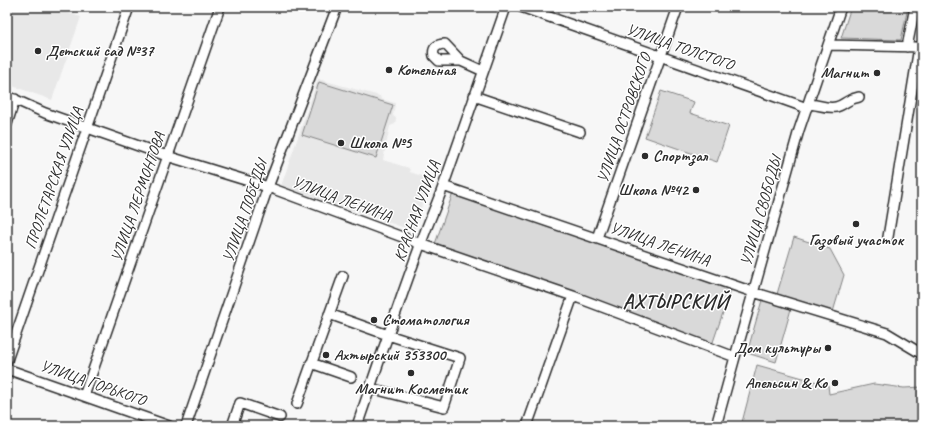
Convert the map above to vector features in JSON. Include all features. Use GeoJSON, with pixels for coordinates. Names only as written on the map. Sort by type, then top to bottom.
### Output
{"type":"FeatureCollection","features":[{"type":"Feature","properties":{"kind":"street","name":"ПРОЛЕТАРСКАЯ УЛИЦА"},"geometry":{"type":"LineString","coordinates":[[7,360],[129,7]]}},
{"type":"Feature","properties":{"kind":"street","name":"УЛИЦА ЛЕРМОНТОВА"},"geometry":{"type":"LineString","coordinates":[[84,396],[220,7]]}},
{"type":"Feature","properties":{"kind":"street","name":"УЛИЦА ПОБЕДЫ"},"geometry":{"type":"LineString","coordinates":[[186,426],[268,188],[337,7]]}},
{"type":"Feature","properties":{"kind":"street","name":"КРАСНАЯ УЛИЦА"},"geometry":{"type":"LineString","coordinates":[[357,426],[388,335],[470,111],[506,7]]}},
{"type":"Feature","properties":{"kind":"street","name":"УЛИЦА ТОЛСТОГО"},"geometry":{"type":"LineString","coordinates":[[520,7],[807,106],[812,104],[825,107],[834,107],[843,105],[850,100],[859,97]]}},
{"type":"Feature","properties":{"kind":"street","name":"УЛИЦА ОСТРОВСКОГО"},"geometry":{"type":"LineString","coordinates":[[597,238],[678,7]]}},
{"type":"Feature","properties":{"kind":"street","name":"УЛИЦА СВОБОДЫ"},"geometry":{"type":"LineString","coordinates":[[716,426],[734,357],[799,130],[841,7]]}},
{"type":"Feature","properties":{"kind":"street"},"geometry":{"type":"LineString","coordinates":[[907,47],[915,7]]}},
{"type":"Feature","properties":{"kind":"street"},"geometry":{"type":"LineString","coordinates":[[828,45],[920,47],[888,237]]}},
{"type":"Feature","properties":{"kind":"street"},"geometry":{"type":"LineString","coordinates":[[461,60],[483,71]]}},
{"type":"Feature","properties":{"kind":"street"},"geometry":{"type":"LineString","coordinates":[[474,96],[580,132]]}},
{"type":"Feature","properties":{"kind":"street","name":"УЛИЦА ЛЕНИНА"},"geometry":{"type":"LineString","coordinates":[[11,97],[45,113],[167,156],[268,188],[421,244],[573,296],[734,357]]}},
{"type":"Feature","properties":{"kind":"street"},"geometry":{"type":"LineString","coordinates":[[7,124],[11,97]]}},
{"type":"Feature","properties":{"kind":"street","name":"УЛИЦА ЛЕНИНА"},"geometry":{"type":"LineString","coordinates":[[443,186],[753,292],[887,333],[922,354]]}},
{"type":"Feature","properties":{"kind":"street"},"geometry":{"type":"LineString","coordinates":[[297,404],[343,276]]}},
{"type":"Feature","properties":{"kind":"street"},"geometry":{"type":"LineString","coordinates":[[527,426],[573,296]]}},
{"type":"Feature","properties":{"kind":"street"},"geometry":{"type":"LineString","coordinates":[[329,314],[460,358],[444,407],[370,388]]}},
{"type":"Feature","properties":{"kind":"street"},"geometry":{"type":"LineString","coordinates":[[311,364],[351,377]]}},
{"type":"Feature","properties":{"kind":"street","name":"УЛИЦА ГОРЬКОГО"},"geometry":{"type":"LineString","coordinates":[[7,369],[169,426]]}},
{"type":"Feature","properties":{"kind":"street"},"geometry":{"type":"LineString","coordinates":[[232,426],[240,403],[280,417]]}},
{"type":"Feature","properties":{"kind":"shaded area","name":"Детский сад №37"},"geometry":{"type":"Polygon","coordinates":[[[7,7],[51,7],[81,17],[52,100],[7,84],[7,7]]]}},
{"type":"Feature","properties":{"kind":"shaded area"},"geometry":{"type":"Polygon","coordinates":[[[851,7],[908,7],[901,40],[841,38],[851,7]]]}},
{"type":"Feature","properties":{"kind":"shaded area","name":"Школа №5"},"geometry":{"type":"Polygon","coordinates":[[[318,79],[380,96],[381,99],[395,103],[393,116],[396,118],[395,124],[390,126],[383,160],[409,168],[410,172],[430,179],[414,231],[281,186],[318,79]]]}},
{"type":"Feature","properties":{"kind":"shaded area"},"geometry":{"type":"Polygon","coordinates":[[[319,82],[393,105],[376,158],[302,135],[319,82]]]}},
{"type":"Feature","properties":{"kind":"shaded area"},"geometry":{"type":"Polygon","coordinates":[[[661,91],[694,102],[690,113],[729,126],[717,162],[645,137],[661,91]]]}},
{"type":"Feature","properties":{"kind":"shaded area"},"geometry":{"type":"Polygon","coordinates":[[[453,193],[731,289],[712,345],[435,244],[453,193]]]}},
{"type":"Feature","properties":{"kind":"shaded area"},"geometry":{"type":"Polygon","coordinates":[[[794,237],[830,249],[844,275],[833,312],[777,294],[794,237]]]}},
{"type":"Feature","properties":{"kind":"shaded area"},"geometry":{"type":"Polygon","coordinates":[[[762,300],[791,309],[776,362],[747,353],[762,300]]]}},
{"type":"Feature","properties":{"kind":"shaded area"},"geometry":{"type":"Polygon","coordinates":[[[757,365],[828,385],[829,394],[874,384],[904,388],[922,387],[922,426],[741,426],[757,365]]]}},
{"type":"Feature","properties":{"kind":"place","name":"Детский сад №37"},"geometry":{"type":"Point","coordinates":[38,51]}},
{"type":"Feature","properties":{"kind":"place","name":"Котельная"},"geometry":{"type":"Point","coordinates":[389,70]}},
{"type":"Feature","properties":{"kind":"place","name":"Магнит"},"geometry":{"type":"Point","coordinates":[877,73]}},
{"type":"Feature","properties":{"kind":"place","name":"Школа №5"},"geometry":{"type":"Point","coordinates":[341,143]}},
{"type":"Feature","properties":{"kind":"place","name":"Спортзал"},"geometry":{"type":"Point","coordinates":[645,156]}},
{"type":"Feature","properties":{"kind":"place","name":"Школа №42"},"geometry":{"type":"Point","coordinates":[696,190]}},
{"type":"Feature","properties":{"kind":"place","name":"Газовый участок"},"geometry":{"type":"Point","coordinates":[856,224]}},
{"type":"Feature","properties":{"kind":"place","name":"Стоматология"},"geometry":{"type":"Point","coordinates":[374,320]}},
{"type":"Feature","properties":{"kind":"place","name":"Дом культуры"},"geometry":{"type":"Point","coordinates":[828,348]}},
{"type":"Feature","properties":{"kind":"place","name":"Ахтырский 353300"},"geometry":{"type":"Point","coordinates":[326,355]}},
{"type":"Feature","properties":{"kind":"place","name":"Магнит Косметик"},"geometry":{"type":"Point","coordinates":[411,373]}},
{"type":"Feature","properties":{"kind":"place","name":"Апельсин & Ко"},"geometry":{"type":"Point","coordinates":[835,383]}},
{"type":"Feature","properties":{"kind":"district","name":"АХТЫРСКИЙ"},"geometry":{"type":"Point","coordinates":[676,301]}}]}
